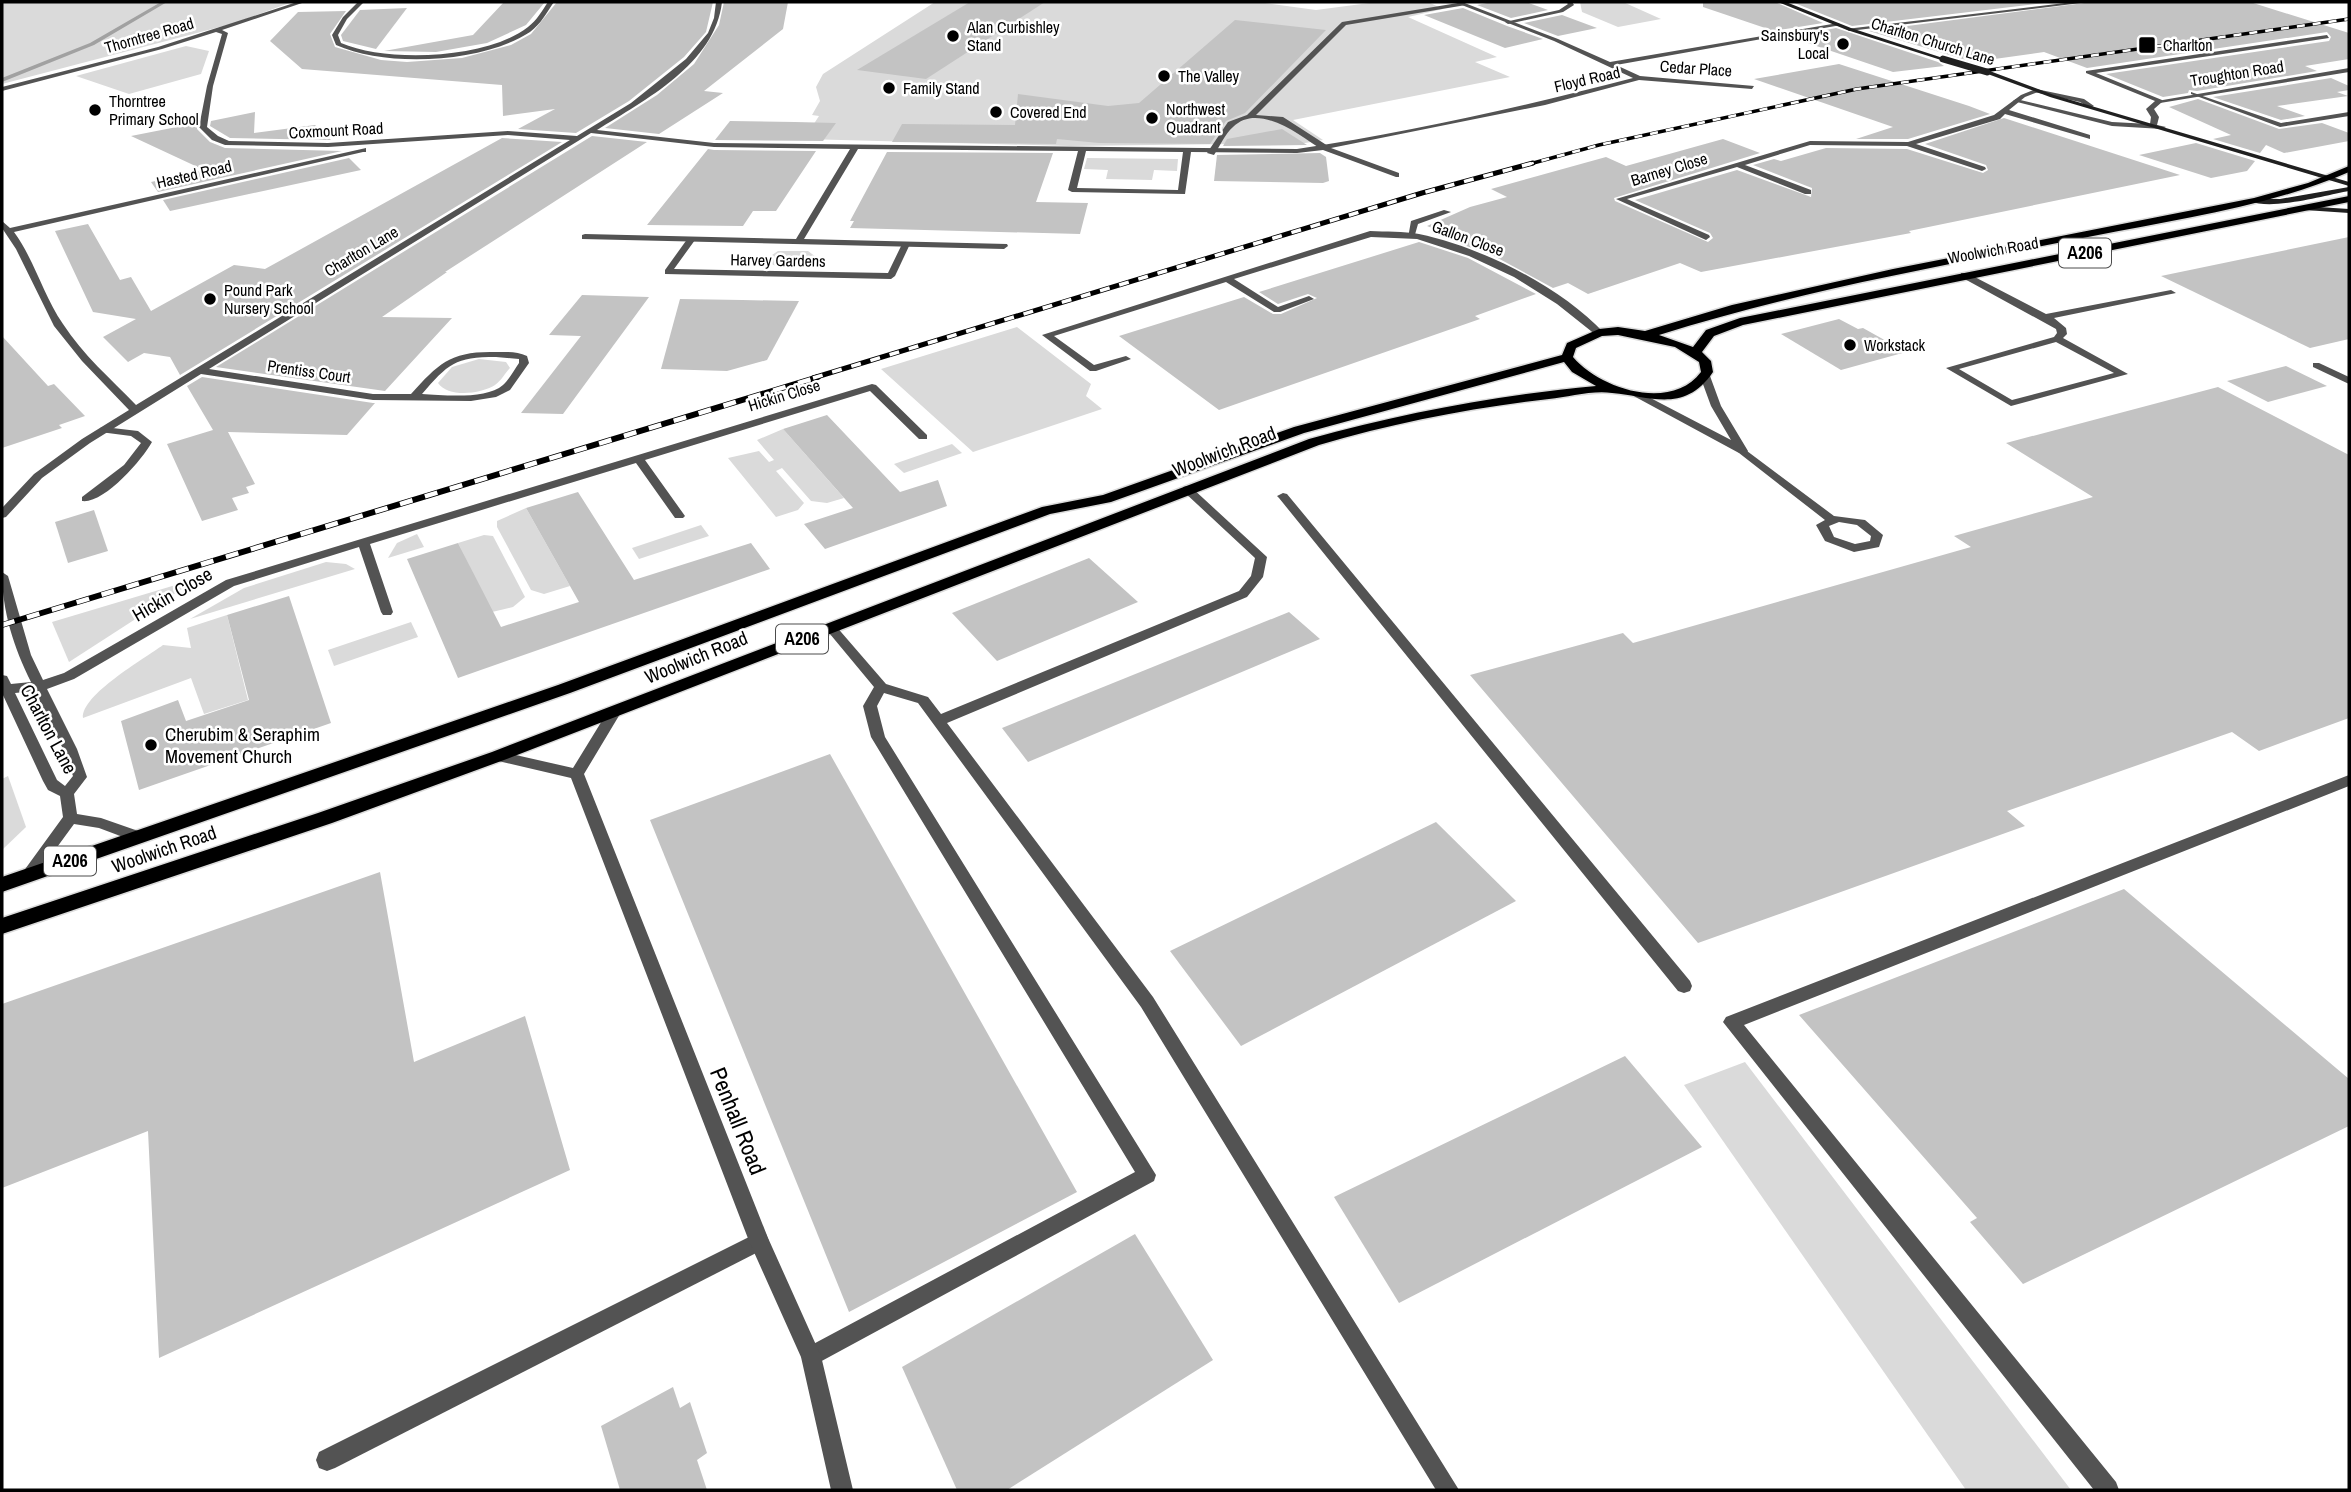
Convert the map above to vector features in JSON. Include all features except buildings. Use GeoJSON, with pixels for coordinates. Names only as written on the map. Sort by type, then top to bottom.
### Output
{"type":"FeatureCollection","features":[{"type":"Feature","properties":{"kind":"main road","name":"Woolwich Road"},"geometry":{"type":"LineString","coordinates":[[1646,335],[1737,307],[1892,271],[2255,201],[2349,169]]}},
{"type":"Feature","properties":{"kind":"main road","name":"Woolwich Road"},"geometry":{"type":"LineString","coordinates":[[1567,357],[1571,346],[1581,338],[1599,333],[1646,335],[1695,352],[1710,333],[1740,322],[2349,199]]}},
{"type":"Feature","properties":{"kind":"main road"},"geometry":{"type":"LineString","coordinates":[[1695,352],[1705,364],[1705,376]]}},
{"type":"Feature","properties":{"kind":"main road","name":"Woolwich Road"},"geometry":{"type":"LineString","coordinates":[[1567,357],[1578,373],[1609,388],[1635,394],[1680,393],[1697,386],[1705,376]]}},
{"type":"Feature","properties":{"kind":"main road","name":"Woolwich Road"},"geometry":{"type":"LineString","coordinates":[[2,885],[564,689],[1047,510],[1106,499],[1298,430],[1567,357]]}},
{"type":"Feature","properties":{"kind":"main road","name":"Woolwich Road"},"geometry":{"type":"LineString","coordinates":[[2,926],[325,818],[612,714],[1276,455],[1375,424],[1450,408],[1609,388]]}},
{"type":"Feature","properties":{"kind":"street","name":"Thorntree Road"},"geometry":{"type":"LineString","coordinates":[[2,89],[217,30],[302,2]]}},
{"type":"Feature","properties":{"kind":"street"},"geometry":{"type":"LineString","coordinates":[[361,2],[345,18],[335,40],[355,53],[404,57],[466,51],[504,42],[533,26],[551,2]]}},
{"type":"Feature","properties":{"kind":"street","name":"Charlton Lane"},"geometry":{"type":"LineString","coordinates":[[2,515],[38,476],[104,430],[580,138],[668,78],[698,49],[714,27],[719,2]]}},
{"type":"Feature","properties":{"kind":"street"},"geometry":{"type":"LineString","coordinates":[[1508,22],[1560,11],[1571,5],[1569,2]]}},
{"type":"Feature","properties":{"kind":"street","name":"Charlton Church Lane"},"geometry":{"type":"LineString","coordinates":[[1782,2],[1849,29],[1996,75],[2054,101],[2158,126],[2349,187]]}},
{"type":"Feature","properties":{"kind":"street"},"geometry":{"type":"LineString","coordinates":[[1849,29],[2085,2]]}},
{"type":"Feature","properties":{"kind":"street"},"geometry":{"type":"LineString","coordinates":[[1250,117],[1344,23],[1460,3],[1611,65]]}},
{"type":"Feature","properties":{"kind":"street"},"geometry":{"type":"LineString","coordinates":[[1387,17],[1402,24]]}},
{"type":"Feature","properties":{"kind":"street","name":"Floyd Road"},"geometry":{"type":"LineString","coordinates":[[1611,65],[1838,25]]}},
{"type":"Feature","properties":{"kind":"street","name":"Coxmount Road"},"geometry":{"type":"LineString","coordinates":[[217,30],[225,33],[209,86],[203,127],[215,138],[258,146],[383,142],[472,134],[580,138]]}},
{"type":"Feature","properties":{"kind":"street"},"geometry":{"type":"LineString","coordinates":[[2160,101],[2088,72],[2327,37]]}},
{"type":"Feature","properties":{"kind":"street","name":"Floyd Road"},"geometry":{"type":"LineString","coordinates":[[1611,65],[1639,78]]}},
{"type":"Feature","properties":{"kind":"street","name":"Troughton Road"},"geometry":{"type":"LineString","coordinates":[[2160,101],[2193,93],[2349,70]]}},
{"type":"Feature","properties":{"kind":"street","name":"Floyd Road"},"geometry":{"type":"LineString","coordinates":[[1325,148],[1545,103],[1639,78]]}},
{"type":"Feature","properties":{"kind":"street","name":"Cedar Place"},"geometry":{"type":"LineString","coordinates":[[1639,78],[1752,86]]}},
{"type":"Feature","properties":{"kind":"street","name":"Charlton Church Lane"},"geometry":{"type":"LineString","coordinates":[[2036,91],[2068,96],[2105,112]]}},
{"type":"Feature","properties":{"kind":"street","name":"Barney Close"},"geometry":{"type":"LineString","coordinates":[[1908,144],[1997,117],[2016,101],[2036,91]]}},
{"type":"Feature","properties":{"kind":"street"},"geometry":{"type":"LineString","coordinates":[[2193,93],[2280,125],[2349,114]]}},
{"type":"Feature","properties":{"kind":"street","name":"Charlton Church Lane"},"geometry":{"type":"LineString","coordinates":[[2016,101],[2112,124],[2158,126]]}},
{"type":"Feature","properties":{"kind":"street"},"geometry":{"type":"LineString","coordinates":[[2158,126],[2150,108],[2160,101]]}},
{"type":"Feature","properties":{"kind":"street"},"geometry":{"type":"LineString","coordinates":[[2004,111],[2087,137]]}},
{"type":"Feature","properties":{"kind":"street"},"geometry":{"type":"LineString","coordinates":[[1211,153],[1231,124],[1250,117],[1280,119],[1325,148],[1396,175]]}},
{"type":"Feature","properties":{"kind":"street"},"geometry":{"type":"LineString","coordinates":[[590,131],[714,145],[1211,153],[1325,148]]}},
{"type":"Feature","properties":{"kind":"street","name":"Barney Close"},"geometry":{"type":"LineString","coordinates":[[1706,237],[1620,199],[1737,164],[1827,141],[1908,144],[1982,169]]}},
{"type":"Feature","properties":{"kind":"street","name":"Hasted Road"},"geometry":{"type":"LineString","coordinates":[[5,227],[380,146],[383,142]]}},
{"type":"Feature","properties":{"kind":"street","name":"Harvey Gardens"},"geometry":{"type":"LineString","coordinates":[[798,242],[855,147]]}},
{"type":"Feature","properties":{"kind":"street"},"geometry":{"type":"LineString","coordinates":[[1082,151],[1072,190],[1182,192],[1186,152]]}},
{"type":"Feature","properties":{"kind":"street","name":"Barney Close"},"geometry":{"type":"LineString","coordinates":[[1737,164],[1808,192]]}},
{"type":"Feature","properties":{"kind":"street","name":"Woolwich Road"},"geometry":{"type":"LineString","coordinates":[[2255,201],[2280,201],[2349,187]]}},
{"type":"Feature","properties":{"kind":"street"},"geometry":{"type":"LineString","coordinates":[[2305,208],[2349,211]]}},
{"type":"Feature","properties":{"kind":"street"},"geometry":{"type":"LineString","coordinates":[[1410,236],[1414,223],[1447,212]]}},
{"type":"Feature","properties":{"kind":"street"},"geometry":{"type":"LineString","coordinates":[[5,227],[27,256],[44,302],[60,328],[135,410]]}},
{"type":"Feature","properties":{"kind":"street","name":"Gallon Close"},"geometry":{"type":"LineString","coordinates":[[1126,359],[1093,369],[1047,335],[1370,234],[1422,237],[1486,260],[1536,284],[1599,333]]}},
{"type":"Feature","properties":{"kind":"street","name":"Harvey Gardens"},"geometry":{"type":"LineString","coordinates":[[585,237],[1004,246]]}},
{"type":"Feature","properties":{"kind":"street","name":"Harvey Gardens"},"geometry":{"type":"LineString","coordinates":[[691,240],[668,272],[891,276],[906,244]]}},
{"type":"Feature","properties":{"kind":"street"},"geometry":{"type":"LineString","coordinates":[[1964,275],[2046,317],[2061,328],[2062,334],[2057,339],[1951,368],[2011,403],[2123,374],[2057,339]]}},
{"type":"Feature","properties":{"kind":"street"},"geometry":{"type":"LineString","coordinates":[[1227,279],[1277,310],[1309,299]]}},
{"type":"Feature","properties":{"kind":"street"},"geometry":{"type":"LineString","coordinates":[[2046,317],[2171,293]]}},
{"type":"Feature","properties":{"kind":"street","name":"Prentiss Court"},"geometry":{"type":"LineString","coordinates":[[200,371],[373,397],[414,397],[492,395],[506,388],[524,363],[524,358],[517,355],[456,357],[443,363],[414,397]]}},
{"type":"Feature","properties":{"kind":"street"},"geometry":{"type":"LineString","coordinates":[[2316,365],[2349,381]]}},
{"type":"Feature","properties":{"kind":"street"},"geometry":{"type":"LineString","coordinates":[[1705,376],[1716,406],[1743,451]]}},
{"type":"Feature","properties":{"kind":"street","name":"Hickin Close"},"geometry":{"type":"LineString","coordinates":[[3,686],[41,686],[69,676],[230,583],[872,387],[923,437]]}},
{"type":"Feature","properties":{"kind":"street"},"geometry":{"type":"LineString","coordinates":[[1635,394],[1743,451],[1831,519]]}},
{"type":"Feature","properties":{"kind":"street"},"geometry":{"type":"LineString","coordinates":[[86,499],[139,458],[147,442],[134,433],[104,430]]}},
{"type":"Feature","properties":{"kind":"street"},"geometry":{"type":"LineString","coordinates":[[638,458],[679,516]]}},
{"type":"Feature","properties":{"kind":"street"},"geometry":{"type":"LineString","coordinates":[[938,721],[1244,594],[1257,577],[1261,557],[1187,489]]}},
{"type":"Feature","properties":{"kind":"street"},"geometry":{"type":"LineString","coordinates":[[1283,496],[1684,986]]}},
{"type":"Feature","properties":{"kind":"street"},"geometry":{"type":"LineString","coordinates":[[363,541],[387,612]]}},
{"type":"Feature","properties":{"kind":"street","name":"Charlton Lane"},"geometry":{"type":"LineString","coordinates":[[2,576],[24,655],[79,770],[80,777],[67,793],[70,818]]}},
{"type":"Feature","properties":{"kind":"street"},"geometry":{"type":"LineString","coordinates":[[831,628],[881,687],[923,700],[1147,1002],[1448,1490]]}},
{"type":"Feature","properties":{"kind":"street","name":"Charlton Lane"},"geometry":{"type":"LineString","coordinates":[[3,686],[53,786],[67,793]]}},
{"type":"Feature","properties":{"kind":"street"},"geometry":{"type":"LineString","coordinates":[[811,1356],[1147,1175],[878,737],[870,706],[881,687]]}},
{"type":"Feature","properties":{"kind":"street"},"geometry":{"type":"LineString","coordinates":[[498,756],[577,774],[612,714]]}},
{"type":"Feature","properties":{"kind":"street","name":"Penhall Road"},"geometry":{"type":"LineString","coordinates":[[577,774],[759,1241],[811,1356],[842,1490]]}},
{"type":"Feature","properties":{"kind":"street"},"geometry":{"type":"LineString","coordinates":[[2108,1490],[1732,1022],[2349,780]]}},
{"type":"Feature","properties":{"kind":"street"},"geometry":{"type":"LineString","coordinates":[[28,876],[70,818],[101,823],[138,837]]}},
{"type":"Feature","properties":{"kind":"street"},"geometry":{"type":"LineString","coordinates":[[327,1460],[759,1241]]}},
{"type":"Feature","properties":{"kind":"shaded area"},"geometry":{"type":"Polygon","coordinates":[[[2,2],[292,2],[235,23],[2,84],[2,2]]]}},
{"type":"Feature","properties":{"kind":"shaded area","name":"The Valley"},"geometry":{"type":"Polygon","coordinates":[[[935,2],[1258,2],[1316,10],[1377,2],[1428,2],[1443,9],[1408,17],[1497,57],[1475,62],[1510,77],[1293,120],[1323,140],[1305,143],[1070,146],[804,139],[819,116],[812,115],[820,101],[816,87],[823,74],[935,2]]]}},
{"type":"Feature","properties":{"kind":"shaded area"},"geometry":{"type":"Polygon","coordinates":[[[1580,2],[1623,2],[1661,19],[1618,27],[1582,12],[1580,2]]]}},
{"type":"Feature","properties":{"kind":"shaded area"},"geometry":{"type":"Polygon","coordinates":[[[186,46],[209,51],[201,74],[129,94],[76,76],[186,46]]]}},
{"type":"Feature","properties":{"kind":"shaded area"},"geometry":{"type":"Polygon","coordinates":[[[1087,158],[1178,159],[1177,171],[1154,170],[1152,180],[1106,179],[1108,170],[1084,169],[1087,158]]]}},
{"type":"Feature","properties":{"kind":"shaded area"},"geometry":{"type":"Polygon","coordinates":[[[778,251],[808,251],[816,257],[803,266],[773,265],[769,257],[778,251]]]}},
{"type":"Feature","properties":{"kind":"shaded area"},"geometry":{"type":"Polygon","coordinates":[[[1017,327],[1091,384],[1086,396],[1102,409],[973,452],[881,369],[1017,327]]]}},
{"type":"Feature","properties":{"kind":"shaded area"},"geometry":{"type":"Polygon","coordinates":[[[479,359],[506,362],[510,368],[497,383],[482,391],[457,393],[438,383],[452,367],[479,359]]]}},
{"type":"Feature","properties":{"kind":"shaded area"},"geometry":{"type":"Polygon","coordinates":[[[783,429],[844,498],[827,503],[811,501],[782,468],[776,471],[804,503],[798,510],[776,517],[728,458],[759,451],[769,462],[774,460],[757,440],[783,429]]]}},
{"type":"Feature","properties":{"kind":"shaded area"},"geometry":{"type":"Polygon","coordinates":[[[952,444],[962,453],[904,473],[894,464],[952,444]]]}},
{"type":"Feature","properties":{"kind":"shaded area"},"geometry":{"type":"Polygon","coordinates":[[[526,508],[570,586],[544,594],[531,590],[497,527],[497,521],[526,508]]]}},
{"type":"Feature","properties":{"kind":"shaded area"},"geometry":{"type":"Polygon","coordinates":[[[701,525],[709,536],[639,559],[632,548],[701,525]]]}},
{"type":"Feature","properties":{"kind":"shaded area"},"geometry":{"type":"Polygon","coordinates":[[[417,534],[424,547],[388,558],[397,543],[417,534]]]}},
{"type":"Feature","properties":{"kind":"shaded area"},"geometry":{"type":"Polygon","coordinates":[[[484,535],[493,536],[525,597],[513,607],[492,612],[458,543],[484,535]]]}},
{"type":"Feature","properties":{"kind":"shaded area"},"geometry":{"type":"Polygon","coordinates":[[[326,562],[346,564],[355,569],[190,619],[244,588],[326,562]]]}},
{"type":"Feature","properties":{"kind":"shaded area"},"geometry":{"type":"Polygon","coordinates":[[[199,578],[69,662],[52,622],[199,578]]]}},
{"type":"Feature","properties":{"kind":"shaded area"},"geometry":{"type":"Polygon","coordinates":[[[227,615],[248,700],[204,714],[191,678],[83,718],[85,709],[102,688],[129,668],[163,645],[191,648],[187,628],[227,615]]]}},
{"type":"Feature","properties":{"kind":"shaded area"},"geometry":{"type":"Polygon","coordinates":[[[411,622],[418,637],[334,666],[328,650],[411,622]]]}},
{"type":"Feature","properties":{"kind":"shaded area"},"geometry":{"type":"Polygon","coordinates":[[[8,776],[26,827],[2,850],[2,779],[8,776]]]}},
{"type":"Feature","properties":{"kind":"shaded area"},"geometry":{"type":"Polygon","coordinates":[[[1745,1062],[2071,1490],[1966,1490],[1684,1085],[1745,1062]]]}},
{"type":"Feature","properties":{"kind":"waterway"},"geometry":{"type":"LineString","coordinates":[[2,80],[92,44],[164,2]]}},
{"type":"Feature","properties":{"kind":"railway"},"geometry":{"type":"LineString","coordinates":[[1526,165],[1599,145],[1857,89],[2349,19]]}},
{"type":"Feature","properties":{"kind":"railway"},"geometry":{"type":"LineString","coordinates":[[813,378],[1422,193],[1533,163]]}},
{"type":"Feature","properties":{"kind":"railway"},"geometry":{"type":"LineString","coordinates":[[2,625],[818,377]]}},
{"type":"Feature","properties":{"kind":"place","name":"Alan Curbishley Stand"},"geometry":{"type":"Point","coordinates":[953,36]}},
{"type":"Feature","properties":{"kind":"place","name":"Sainsbury's Local"},"geometry":{"type":"Point","coordinates":[1843,44]}},
{"type":"Feature","properties":{"kind":"place","name":"Charlton"},"geometry":{"type":"Point","coordinates":[2147,45]}},
{"type":"Feature","properties":{"kind":"place","name":"The Valley"},"geometry":{"type":"Point","coordinates":[1164,76]}},
{"type":"Feature","properties":{"kind":"place","name":"Family Stand"},"geometry":{"type":"Point","coordinates":[889,88]}},
{"type":"Feature","properties":{"kind":"place","name":"Thorntree Primary School"},"geometry":{"type":"Point","coordinates":[95,110]}},
{"type":"Feature","properties":{"kind":"place","name":"Covered End"},"geometry":{"type":"Point","coordinates":[996,112]}},
{"type":"Feature","properties":{"kind":"place","name":"Northwest Quadrant"},"geometry":{"type":"Point","coordinates":[1152,118]}},
{"type":"Feature","properties":{"kind":"place","name":"Pound Park Nursery School"},"geometry":{"type":"Point","coordinates":[210,299]}},
{"type":"Feature","properties":{"kind":"place","name":"Workstack"},"geometry":{"type":"Point","coordinates":[1850,345]}},
{"type":"Feature","properties":{"kind":"place","name":"Cherubim & Seraphim Movement Church"},"geometry":{"type":"Point","coordinates":[151,745]}}]}
